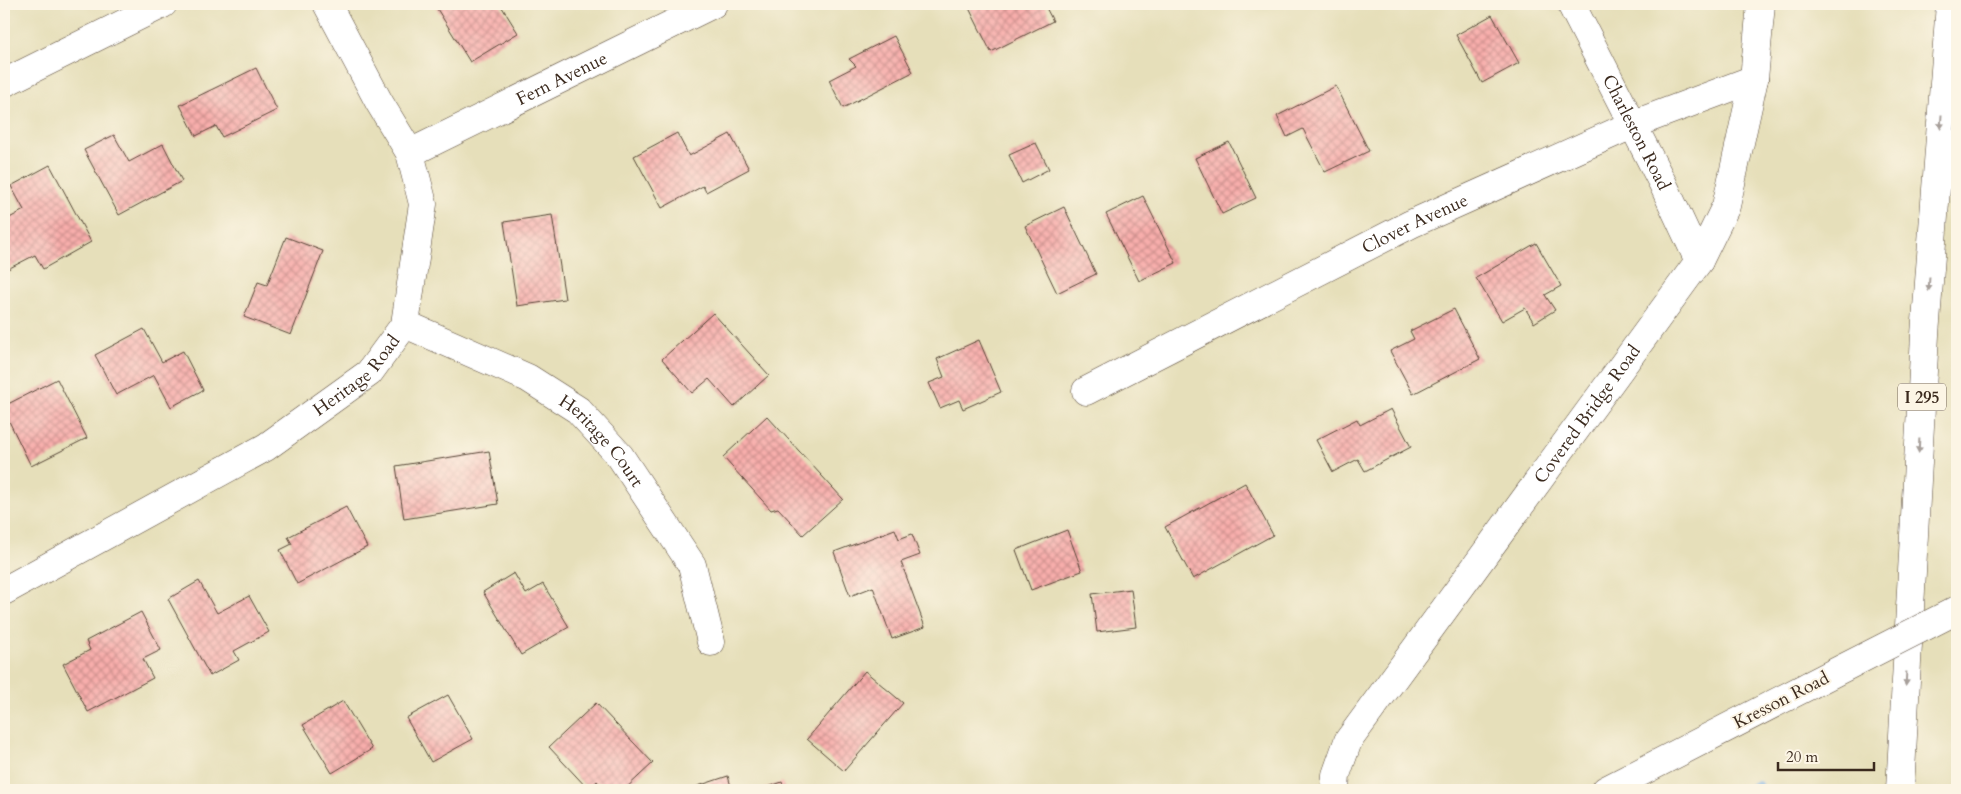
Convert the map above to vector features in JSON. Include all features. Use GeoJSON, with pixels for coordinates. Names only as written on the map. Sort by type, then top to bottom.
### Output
{"type":"FeatureCollection","features":[{"type":"Feature","properties":{"kind":"main road"},"geometry":{"type":"LineString","coordinates":[[4,83],[163,4]]}},
{"type":"Feature","properties":{"kind":"main road","name":"Heritage Road"},"geometry":{"type":"LineString","coordinates":[[4,591],[266,447],[369,373],[404,324],[423,204],[410,153],[379,102],[327,4]]}},
{"type":"Feature","properties":{"kind":"main road","name":"Fern Avenue"},"geometry":{"type":"LineString","coordinates":[[410,153],[713,4]]}},
{"type":"Feature","properties":{"kind":"main road","name":"Charleston Road"},"geometry":{"type":"LineString","coordinates":[[1572,4],[1634,124],[1699,261]]}},
{"type":"Feature","properties":{"kind":"main road","name":"Covered Bridge Road"},"geometry":{"type":"LineString","coordinates":[[1335,790],[1336,775],[1348,741],[1699,261],[1726,206],[1754,79],[1762,4]]}},
{"type":"Feature","properties":{"kind":"main road","name":"I 295"},"geometry":{"type":"LineString","coordinates":[[1900,790],[1925,335],[1950,4]]}},
{"type":"Feature","properties":{"kind":"main road","name":"Clover Avenue"},"geometry":{"type":"LineString","coordinates":[[1086,391],[1411,224],[1634,124],[1754,79]]}},
{"type":"Feature","properties":{"kind":"main road","name":"Heritage Court"},"geometry":{"type":"LineString","coordinates":[[404,324],[528,378],[578,410],[620,456],[692,565],[711,642]]}},
{"type":"Feature","properties":{"kind":"main road","name":"Kresson Road"},"geometry":{"type":"LineString","coordinates":[[1606,790],[1957,610]]}},
{"type":"Feature","properties":{"kind":"building"},"geometry":{"type":"Polygon","coordinates":[[[434,4],[500,4],[518,33],[470,62],[434,4]]]}},
{"type":"Feature","properties":{"kind":"building"},"geometry":{"type":"Polygon","coordinates":[[[967,4],[1044,4],[1053,21],[991,52],[967,4]]]}},
{"type":"Feature","properties":{"kind":"building"},"geometry":{"type":"Polygon","coordinates":[[[1492,15],[1519,63],[1482,83],[1456,35],[1492,15]]]}},
{"type":"Feature","properties":{"kind":"building"},"geometry":{"type":"Polygon","coordinates":[[[894,36],[913,72],[843,108],[829,80],[856,66],[849,59],[894,36]]]}},
{"type":"Feature","properties":{"kind":"building"},"geometry":{"type":"Polygon","coordinates":[[[256,68],[277,110],[222,137],[216,126],[196,136],[180,105],[256,68]]]}},
{"type":"Feature","properties":{"kind":"building"},"geometry":{"type":"Polygon","coordinates":[[[1336,86],[1369,151],[1325,172],[1303,129],[1287,137],[1277,116],[1336,86]]]}},
{"type":"Feature","properties":{"kind":"building"},"geometry":{"type":"Polygon","coordinates":[[[677,133],[689,156],[730,134],[749,169],[706,192],[703,186],[662,208],[634,156],[677,133]]]}},
{"type":"Feature","properties":{"kind":"building"},"geometry":{"type":"Polygon","coordinates":[[[114,135],[129,162],[163,144],[182,181],[119,215],[84,150],[114,135]]]}},
{"type":"Feature","properties":{"kind":"building"},"geometry":{"type":"Polygon","coordinates":[[[1229,142],[1256,198],[1222,214],[1195,158],[1229,142]]]}},
{"type":"Feature","properties":{"kind":"building"},"geometry":{"type":"Polygon","coordinates":[[[1036,143],[1049,169],[1022,183],[1009,155],[1036,143]]]}},
{"type":"Feature","properties":{"kind":"building"},"geometry":{"type":"Polygon","coordinates":[[[50,165],[91,242],[43,269],[35,255],[4,271],[4,221],[24,210],[11,186],[50,165]]]}},
{"type":"Feature","properties":{"kind":"building"},"geometry":{"type":"Polygon","coordinates":[[[1143,196],[1176,263],[1139,281],[1106,214],[1143,196]]]}},
{"type":"Feature","properties":{"kind":"building"},"geometry":{"type":"Polygon","coordinates":[[[1064,207],[1096,274],[1057,293],[1025,226],[1064,207]]]}},
{"type":"Feature","properties":{"kind":"building"},"geometry":{"type":"Polygon","coordinates":[[[552,215],[565,299],[517,306],[504,222],[552,215]]]}},
{"type":"Feature","properties":{"kind":"building"},"geometry":{"type":"Polygon","coordinates":[[[286,237],[323,251],[291,335],[244,317],[258,282],[267,285],[286,237]]]}},
{"type":"Feature","properties":{"kind":"building"},"geometry":{"type":"Polygon","coordinates":[[[1536,243],[1561,286],[1545,295],[1555,310],[1534,323],[1525,308],[1502,321],[1476,278],[1536,243]]]}},
{"type":"Feature","properties":{"kind":"building"},"geometry":{"type":"Polygon","coordinates":[[[1454,309],[1480,359],[1413,394],[1390,351],[1414,339],[1410,331],[1454,309]]]}},
{"type":"Feature","properties":{"kind":"building"},"geometry":{"type":"Polygon","coordinates":[[[713,313],[769,375],[734,407],[709,379],[692,393],[662,359],[713,313]]]}},
{"type":"Feature","properties":{"kind":"building"},"geometry":{"type":"Polygon","coordinates":[[[144,329],[162,362],[183,351],[203,390],[171,407],[154,375],[116,395],[95,355],[144,329]]]}},
{"type":"Feature","properties":{"kind":"building"},"geometry":{"type":"Polygon","coordinates":[[[979,340],[1001,392],[963,409],[959,400],[940,408],[929,383],[944,377],[937,359],[979,340]]]}},
{"type":"Feature","properties":{"kind":"building"},"geometry":{"type":"Polygon","coordinates":[[[57,379],[87,438],[31,466],[4,411],[4,406],[57,379]]]}},
{"type":"Feature","properties":{"kind":"building"},"geometry":{"type":"Polygon","coordinates":[[[1391,409],[1411,447],[1365,471],[1358,459],[1333,472],[1316,440],[1357,419],[1360,425],[1391,409]]]}},
{"type":"Feature","properties":{"kind":"building"},"geometry":{"type":"Polygon","coordinates":[[[767,416],[843,499],[803,535],[778,508],[771,510],[723,457],[767,416]]]}},
{"type":"Feature","properties":{"kind":"building"},"geometry":{"type":"Polygon","coordinates":[[[489,451],[498,504],[404,519],[396,466],[489,451]]]}},
{"type":"Feature","properties":{"kind":"building"},"geometry":{"type":"Polygon","coordinates":[[[1245,483],[1273,535],[1193,579],[1165,527],[1245,483]]]}},
{"type":"Feature","properties":{"kind":"building"},"geometry":{"type":"Polygon","coordinates":[[[346,507],[367,547],[297,584],[280,550],[292,544],[288,537],[346,507]]]}},
{"type":"Feature","properties":{"kind":"building"},"geometry":{"type":"Polygon","coordinates":[[[895,529],[899,539],[912,534],[920,555],[901,562],[925,627],[892,639],[873,587],[850,596],[834,552],[895,529]]]}},
{"type":"Feature","properties":{"kind":"building"},"geometry":{"type":"Polygon","coordinates":[[[1067,530],[1082,571],[1031,590],[1016,550],[1067,530]]]}},
{"type":"Feature","properties":{"kind":"building"},"geometry":{"type":"Polygon","coordinates":[[[514,573],[526,594],[543,584],[569,627],[521,655],[483,592],[514,573]]]}},
{"type":"Feature","properties":{"kind":"building"},"geometry":{"type":"Polygon","coordinates":[[[199,581],[217,613],[249,596],[269,632],[234,651],[239,660],[210,676],[168,599],[199,581]]]}},
{"type":"Feature","properties":{"kind":"building"},"geometry":{"type":"Polygon","coordinates":[[[1131,589],[1136,627],[1097,632],[1092,594],[1131,589]]]}},
{"type":"Feature","properties":{"kind":"building"},"geometry":{"type":"Polygon","coordinates":[[[141,612],[161,650],[143,659],[153,678],[88,712],[63,664],[90,650],[86,641],[141,612]]]}},
{"type":"Feature","properties":{"kind":"building"},"geometry":{"type":"Polygon","coordinates":[[[865,671],[903,703],[844,771],[807,739],[865,671]]]}},
{"type":"Feature","properties":{"kind":"building"},"geometry":{"type":"Polygon","coordinates":[[[448,695],[473,739],[431,762],[406,718],[448,695]]]}},
{"type":"Feature","properties":{"kind":"building"},"geometry":{"type":"Polygon","coordinates":[[[343,701],[372,749],[332,773],[303,725],[343,701]]]}},
{"type":"Feature","properties":{"kind":"building"},"geometry":{"type":"Polygon","coordinates":[[[596,703],[653,763],[624,790],[606,790],[597,781],[589,790],[549,747],[596,703]]]}},
{"type":"Feature","properties":{"kind":"building"},"geometry":{"type":"Polygon","coordinates":[[[728,776],[732,790],[686,790],[728,776]]]}},
{"type":"Feature","properties":{"kind":"building"},"geometry":{"type":"Polygon","coordinates":[[[782,782],[785,790],[760,790],[782,782]]]}},
{"type":"Feature","properties":{"kind":"waterway"},"geometry":{"type":"LineString","coordinates":[[1749,790],[1758,785]]}}]}
